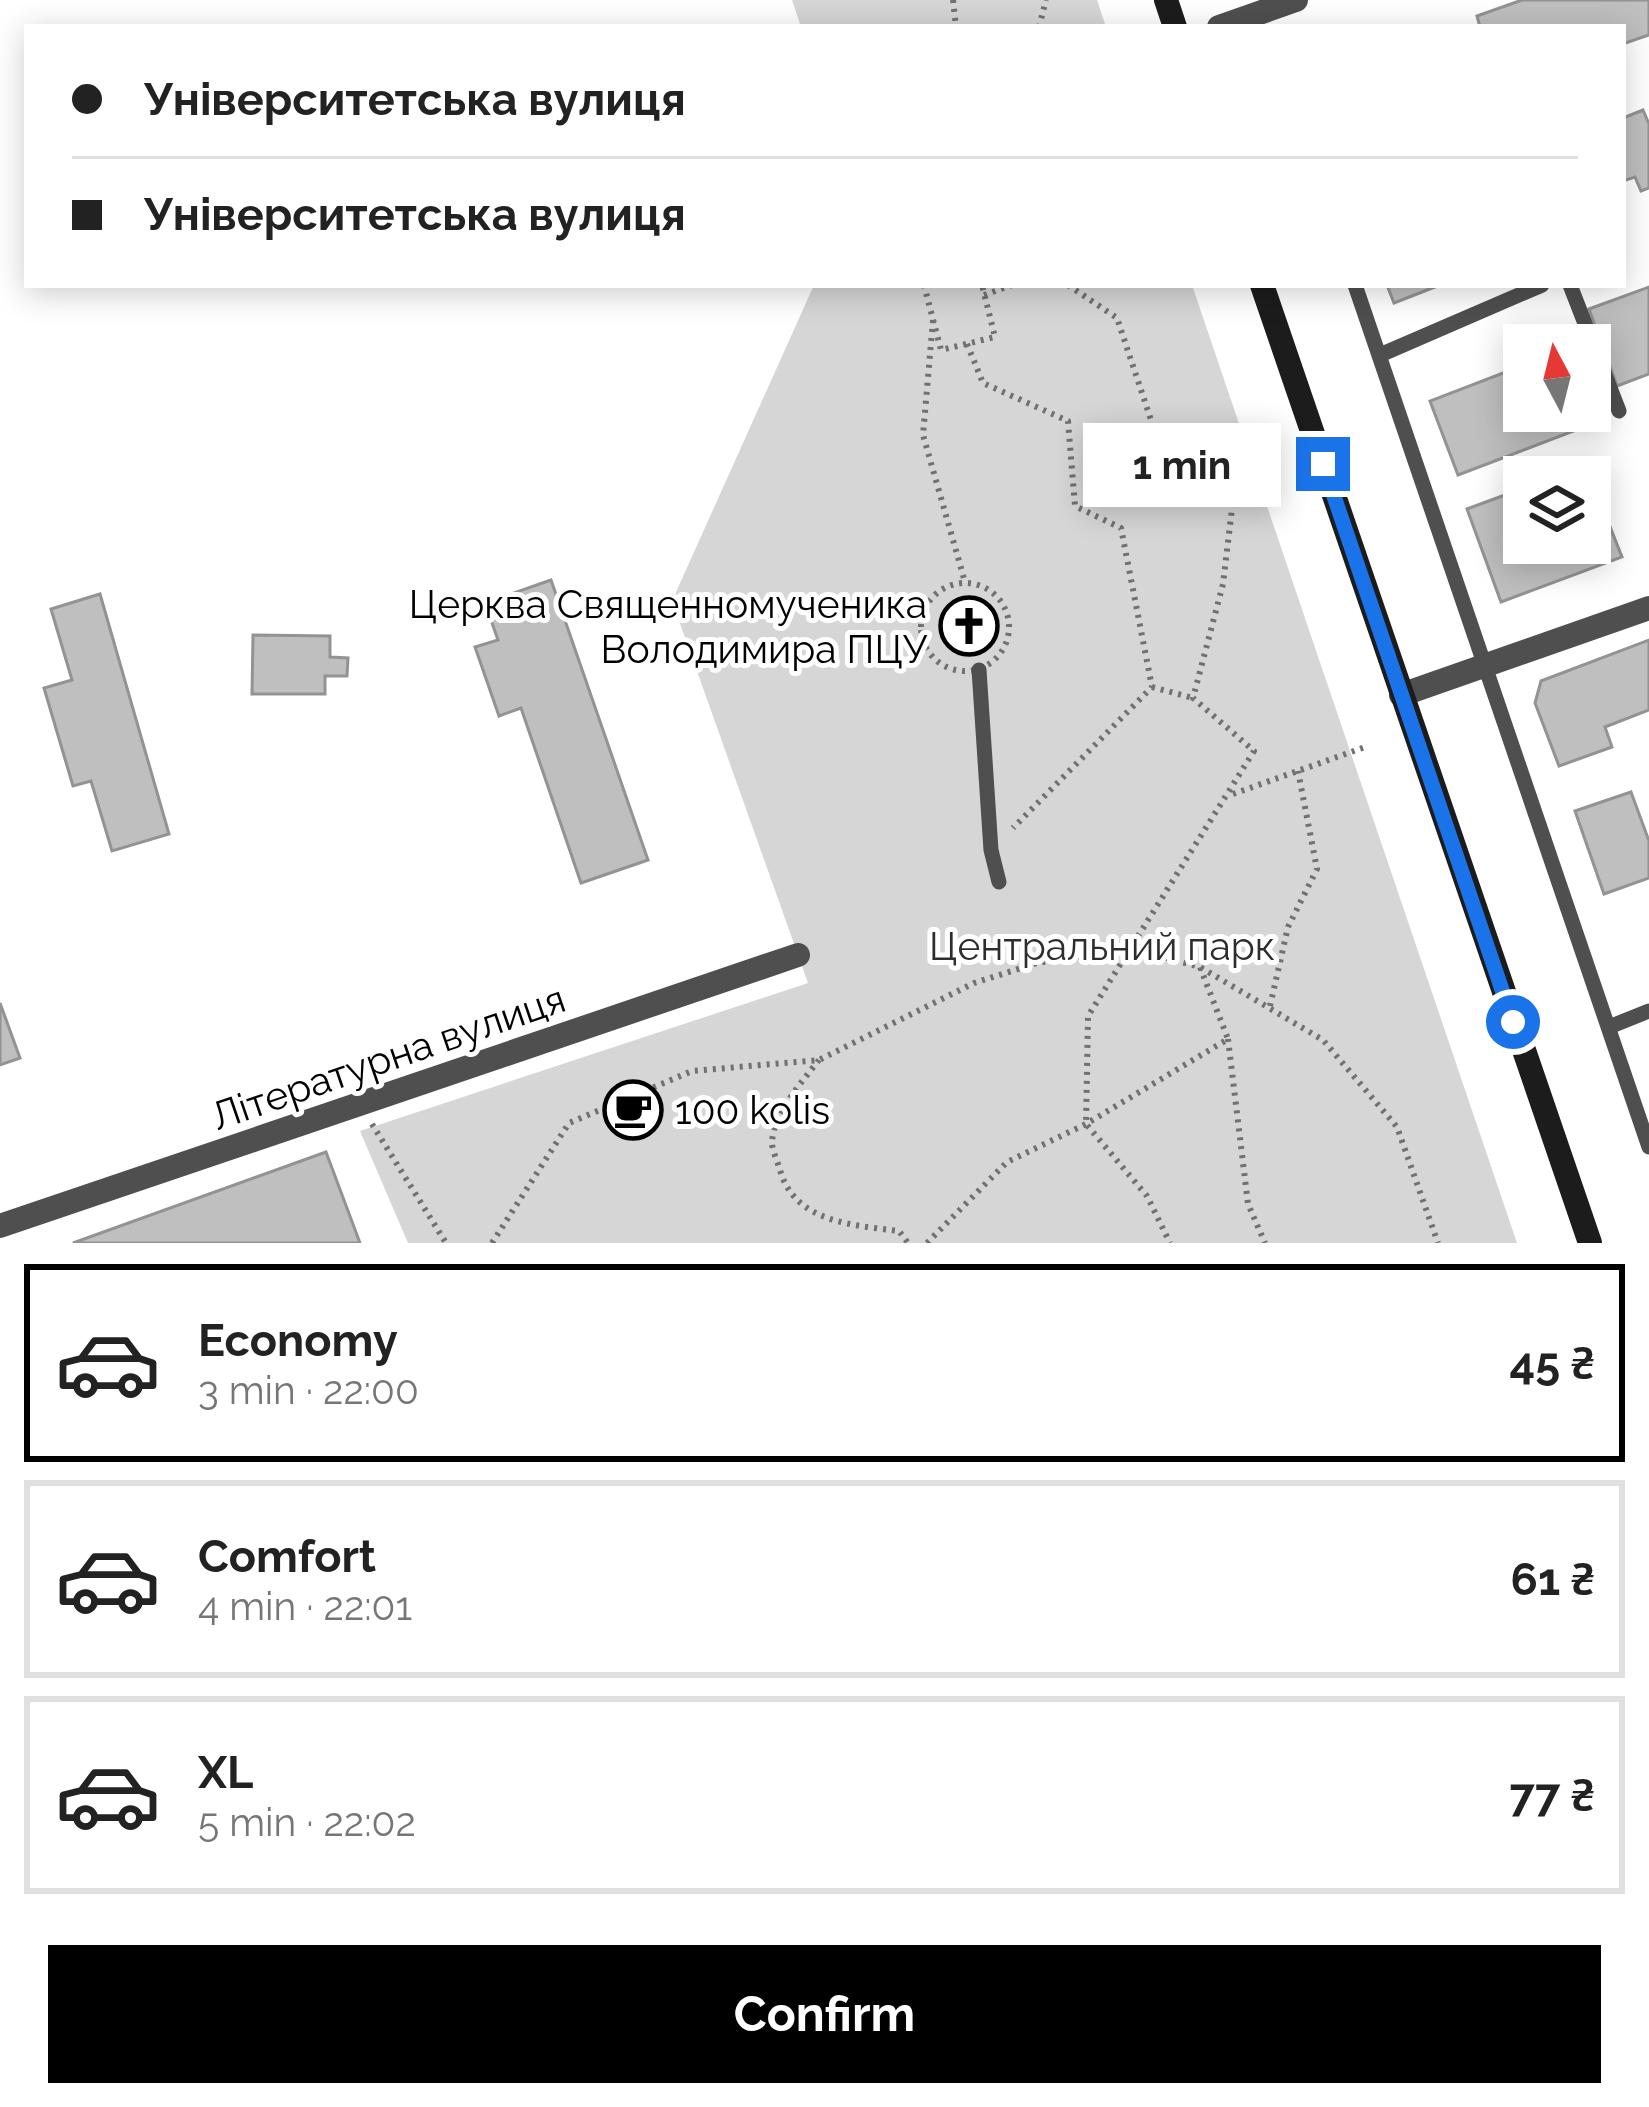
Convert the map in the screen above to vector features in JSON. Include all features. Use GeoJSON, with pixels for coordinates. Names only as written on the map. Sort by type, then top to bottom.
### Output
{"type":"FeatureCollection","features":[{"type":"Feature","properties":{"kind":"main road"},"geometry":{"type":"LineString","coordinates":[[1263,288],[1590,1243]]}},
{"type":"Feature","properties":{"kind":"street"},"geometry":{"type":"LineString","coordinates":[[1228,24],[1296,0]]}},
{"type":"Feature","properties":{"kind":"street"},"geometry":{"type":"LineString","coordinates":[[1401,695],[1649,608]]}},
{"type":"Feature","properties":{"kind":"street","name":"Літературна вулиця"},"geometry":{"type":"LineString","coordinates":[[0,1226],[799,955]]}},
{"type":"Feature","properties":{"kind":"lane"},"geometry":{"type":"LineString","coordinates":[[1356,288],[1649,1148]]}},
{"type":"Feature","properties":{"kind":"lane"},"geometry":{"type":"LineString","coordinates":[[1380,355],[1535,288]]}},
{"type":"Feature","properties":{"kind":"lane"},"geometry":{"type":"LineString","coordinates":[[1571,288],[1619,411]]}},
{"type":"Feature","properties":{"kind":"lane"},"geometry":{"type":"LineString","coordinates":[[979,670],[992,850],[999,883]]}},
{"type":"Feature","properties":{"kind":"lane"},"geometry":{"type":"LineString","coordinates":[[1609,1027],[1649,1012]]}},
{"type":"Feature","properties":{"kind":"path"},"geometry":{"type":"LineString","coordinates":[[925,288],[941,350],[995,337],[983,288]]}},
{"type":"Feature","properties":{"kind":"path"},"geometry":{"type":"LineString","coordinates":[[985,295],[1004,288]]}},
{"type":"Feature","properties":{"kind":"path"},"geometry":{"type":"LineString","coordinates":[[1072,288],[1117,318],[1164,459],[1234,492],[1223,584],[1193,698]]}},
{"type":"Feature","properties":{"kind":"path"},"geometry":{"type":"LineString","coordinates":[[933,320],[923,435],[965,582]]}},
{"type":"Feature","properties":{"kind":"path"},"geometry":{"type":"LineString","coordinates":[[968,344],[983,383],[1068,421],[1075,506],[1121,529],[1152,687]]}},
{"type":"Feature","properties":{"kind":"path"},"geometry":{"type":"LineString","coordinates":[[965,582],[998,596],[1010,629],[995,661],[979,670],[960,672],[943,666],[922,641],[920,624],[934,595],[965,582]]}},
{"type":"Feature","properties":{"kind":"path"},"geometry":{"type":"LineString","coordinates":[[1152,687],[1193,698],[1254,751],[1088,1016],[1086,1124],[1147,1196],[1170,1243]]}},
{"type":"Feature","properties":{"kind":"path"},"geometry":{"type":"LineString","coordinates":[[992,850],[1152,687]]}},
{"type":"Feature","properties":{"kind":"path"},"geometry":{"type":"LineString","coordinates":[[1229,795],[1365,747]]}},
{"type":"Feature","properties":{"kind":"path"},"geometry":{"type":"LineString","coordinates":[[1270,1006],[1288,927],[1318,869],[1298,771]]}},
{"type":"Feature","properties":{"kind":"path"},"geometry":{"type":"LineString","coordinates":[[492,1243],[569,1123],[692,1071],[819,1060],[974,982],[1037,963],[1133,949],[1200,967],[1323,1040],[1397,1127],[1438,1243]]}},
{"type":"Feature","properties":{"kind":"path"},"geometry":{"type":"LineString","coordinates":[[1200,967],[1228,1039],[1248,1204],[1265,1243]]}},
{"type":"Feature","properties":{"kind":"path"},"geometry":{"type":"LineString","coordinates":[[927,1243],[1007,1162],[1086,1124],[1228,1039]]}},
{"type":"Feature","properties":{"kind":"path"},"geometry":{"type":"LineString","coordinates":[[819,1060],[789,1100],[772,1142],[783,1181],[805,1209],[844,1224],[899,1231],[908,1243]]}},
{"type":"Feature","properties":{"kind":"path"},"geometry":{"type":"LineString","coordinates":[[363,1105],[446,1243]]}},
{"type":"Feature","properties":{"kind":"green space"},"geometry":{"type":"Polygon","coordinates":[[[792,0],[1097,0],[1105,24],[800,24],[792,0]]]}},
{"type":"Feature","properties":{"kind":"green space","name":"Центральний парк"},"geometry":{"type":"Polygon","coordinates":[[[813,288],[1193,288],[1517,1243],[408,1243],[360,1131],[808,983],[672,601],[813,288]]]}},
{"type":"Feature","properties":{"kind":"building"},"geometry":{"type":"Polygon","coordinates":[[[1522,0],[1649,0],[1649,35],[1626,43],[1626,24],[1479,24],[1477,16],[1522,0]]]}},
{"type":"Feature","properties":{"kind":"building"},"geometry":{"type":"Polygon","coordinates":[[[1643,110],[1649,124],[1649,188],[1641,191],[1635,177],[1626,180],[1626,117],[1643,110]]]}},
{"type":"Feature","properties":{"kind":"building"},"geometry":{"type":"Polygon","coordinates":[[[1649,287],[1649,374],[1617,386],[1611,370],[1611,324],[1594,324],[1589,309],[1649,287]]]}},
{"type":"Feature","properties":{"kind":"building"},"geometry":{"type":"Polygon","coordinates":[[[1388,288],[1432,288],[1394,303],[1388,288]]]}},
{"type":"Feature","properties":{"kind":"building"},"geometry":{"type":"Polygon","coordinates":[[[1503,373],[1503,432],[1571,432],[1458,475],[1430,401],[1503,373]]]}},
{"type":"Feature","properties":{"kind":"building"},"geometry":{"type":"Polygon","coordinates":[[[1503,496],[1503,564],[1603,564],[1501,602],[1467,509],[1503,496]]]}},
{"type":"Feature","properties":{"kind":"building"},"geometry":{"type":"Polygon","coordinates":[[[1611,529],[1622,557],[1611,561],[1611,529]]]}},
{"type":"Feature","properties":{"kind":"building"},"geometry":{"type":"Polygon","coordinates":[[[551,580],[648,860],[581,883],[521,708],[499,716],[475,647],[498,640],[485,603],[551,580]]]}},
{"type":"Feature","properties":{"kind":"building"},"geometry":{"type":"Polygon","coordinates":[[[100,594],[169,834],[112,851],[91,781],[73,786],[44,688],[72,680],[51,609],[100,594]]]}},
{"type":"Feature","properties":{"kind":"building","name":"Церква Священномученика Володимира ПЦУ"},"geometry":{"type":"Polygon","coordinates":[[[969,608],[984,614],[990,629],[984,644],[969,650],[954,644],[948,629],[954,614],[969,608]]]}},
{"type":"Feature","properties":{"kind":"building"},"geometry":{"type":"Polygon","coordinates":[[[253,635],[330,636],[330,657],[348,658],[347,676],[325,676],[325,694],[252,694],[253,635]]]}},
{"type":"Feature","properties":{"kind":"building"},"geometry":{"type":"Polygon","coordinates":[[[1649,640],[1649,710],[1605,727],[1612,747],[1559,766],[1535,703],[1541,681],[1649,640]]]}},
{"type":"Feature","properties":{"kind":"building"},"geometry":{"type":"Polygon","coordinates":[[[1631,792],[1649,841],[1649,878],[1604,894],[1575,811],[1631,792]]]}},
{"type":"Feature","properties":{"kind":"building"},"geometry":{"type":"Polygon","coordinates":[[[0,1003],[20,1058],[0,1065],[0,1003]]]}},
{"type":"Feature","properties":{"kind":"building"},"geometry":{"type":"Polygon","coordinates":[[[326,1152],[360,1243],[73,1243],[326,1152]]]}},
{"type":"Feature","properties":{"kind":"place","name":"Церква Священномученика Володимира ПЦУ"},"geometry":{"type":"Point","coordinates":[969,626]}},
{"type":"Feature","properties":{"kind":"place","name":"100 kolis"},"geometry":{"type":"Point","coordinates":[633,1110]}},
{"type":"Feature","properties":{"kind":"route"},"geometry":{"type":"LineString","coordinates":[[1323,464],[1513,1022]]}}]}
